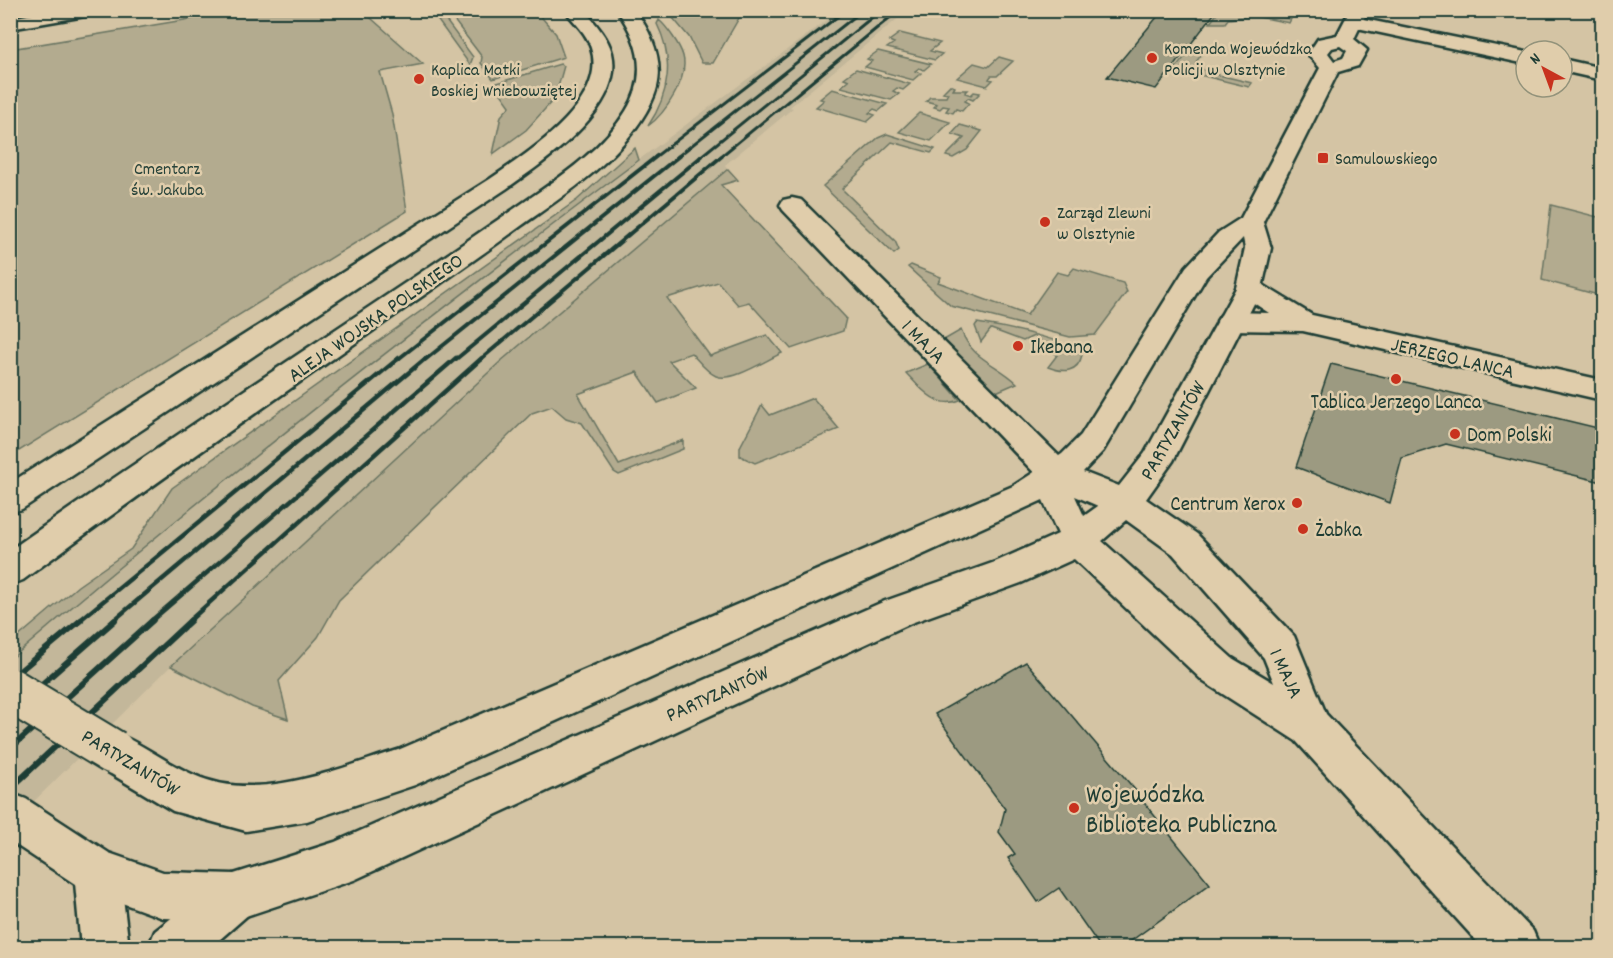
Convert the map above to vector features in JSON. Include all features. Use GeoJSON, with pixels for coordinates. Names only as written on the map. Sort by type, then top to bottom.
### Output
{"type":"FeatureCollection","features":[{"type":"Feature","properties":{"kind":"street"},"geometry":{"type":"LineString","coordinates":[[10,24],[91,10]]}},
{"type":"Feature","properties":{"kind":"street","name":"ALEJA WOJSKA POLSKIEGO"},"geometry":{"type":"LineString","coordinates":[[10,500],[498,184],[573,126],[594,95],[603,57],[593,34],[574,10]]}},
{"type":"Feature","properties":{"kind":"street","name":"ALEJA WOJSKA POLSKIEGO"},"geometry":{"type":"LineString","coordinates":[[10,570],[476,247],[567,182],[606,149],[635,113],[647,88],[650,62],[646,42],[626,10]]}},
{"type":"Feature","properties":{"kind":"street"},"geometry":{"type":"LineString","coordinates":[[1356,16],[1514,55]]}},
{"type":"Feature","properties":{"kind":"street","name":"PARTYZANTÓW"},"geometry":{"type":"LineString","coordinates":[[10,690],[188,796],[246,808],[307,800],[400,770],[514,722],[1025,495],[1058,475],[1092,443],[1195,273],[1228,237],[1251,222],[1330,69],[1351,62],[1357,50],[1344,40],[1356,16]]}},
{"type":"Feature","properties":{"kind":"street"},"geometry":{"type":"LineString","coordinates":[[1574,68],[1602,74]]}},
{"type":"Feature","properties":{"kind":"street","name":"1 MAJA"},"geometry":{"type":"LineString","coordinates":[[792,205],[1058,475],[1125,503],[1185,544],[1280,648],[1311,728]]}},
{"type":"Feature","properties":{"kind":"street","name":"PARTYZANTÓW"},"geometry":{"type":"LineString","coordinates":[[22,822],[97,872],[163,894],[234,897],[338,864],[898,612],[960,587],[1020,570],[1078,541],[1125,503],[1157,461],[1249,288],[1258,248],[1251,222]]}},
{"type":"Feature","properties":{"kind":"street","name":"JERZEGO LANCA"},"geometry":{"type":"LineString","coordinates":[[1249,288],[1303,322]]}},
{"type":"Feature","properties":{"kind":"street","name":"JERZEGO LANCA"},"geometry":{"type":"LineString","coordinates":[[1231,321],[1303,322],[1602,390]]}},
{"type":"Feature","properties":{"kind":"street","name":"1 MAJA"},"geometry":{"type":"LineString","coordinates":[[1058,475],[1058,495],[1078,541],[1218,670],[1311,728],[1516,948]]}},
{"type":"Feature","properties":{"kind":"street"},"geometry":{"type":"LineString","coordinates":[[97,872],[105,948]]}},
{"type":"Feature","properties":{"kind":"street"},"geometry":{"type":"LineString","coordinates":[[172,948],[234,897]]}},
{"type":"Feature","properties":{"kind":"shaded area"},"geometry":{"type":"Polygon","coordinates":[[[839,11],[907,11],[790,107],[793,108],[725,165],[728,169],[501,361],[184,653],[11,824],[11,659],[224,481],[369,366],[539,234],[839,11]]]}},
{"type":"Feature","properties":{"kind":"green space"},"geometry":{"type":"Polygon","coordinates":[[[698,10],[743,11],[713,63],[702,63],[689,37],[672,17],[698,10]]]}},
{"type":"Feature","properties":{"kind":"green space","name":"Cmentarz św. Jakuba"},"geometry":{"type":"Polygon","coordinates":[[[238,11],[363,11],[423,64],[380,72],[392,114],[407,211],[11,456],[11,49],[238,11]]]}},
{"type":"Feature","properties":{"kind":"green space"},"geometry":{"type":"Polygon","coordinates":[[[431,11],[439,11],[473,57],[470,65],[431,11]]]}},
{"type":"Feature","properties":{"kind":"green space"},"geometry":{"type":"Polygon","coordinates":[[[447,11],[536,11],[556,34],[564,57],[493,79],[481,63],[482,57],[447,11]]]}},
{"type":"Feature","properties":{"kind":"green space"},"geometry":{"type":"Polygon","coordinates":[[[1219,11],[1249,11],[1291,19],[1289,23],[1254,16],[1228,19],[1225,23],[1210,23],[1219,11]]]}},
{"type":"Feature","properties":{"kind":"green space"},"geometry":{"type":"Polygon","coordinates":[[[659,20],[679,47],[684,65],[674,95],[648,126],[661,101],[667,76],[666,50],[657,24],[659,20]]]}},
{"type":"Feature","properties":{"kind":"green space"},"geometry":{"type":"Polygon","coordinates":[[[900,33],[940,43],[930,51],[942,54],[935,60],[887,48],[894,43],[889,41],[900,33]]]}},
{"type":"Feature","properties":{"kind":"green space"},"geometry":{"type":"Polygon","coordinates":[[[1192,48],[1200,49],[1202,54],[1196,62],[1206,72],[1252,83],[1249,87],[1175,69],[1192,48]]]}},
{"type":"Feature","properties":{"kind":"green space"},"geometry":{"type":"Polygon","coordinates":[[[878,51],[931,64],[924,70],[919,68],[915,71],[921,73],[913,80],[865,67],[872,61],[867,59],[878,51]]]}},
{"type":"Feature","properties":{"kind":"green space"},"geometry":{"type":"Polygon","coordinates":[[[999,57],[1013,61],[997,76],[991,76],[989,79],[993,80],[987,86],[957,78],[974,63],[988,67],[999,57]]]}},
{"type":"Feature","properties":{"kind":"green space"},"geometry":{"type":"Polygon","coordinates":[[[560,64],[564,66],[555,98],[526,130],[493,154],[501,116],[510,106],[494,84],[560,64]]]}},
{"type":"Feature","properties":{"kind":"green space"},"geometry":{"type":"Polygon","coordinates":[[[856,69],[910,84],[903,90],[897,88],[893,91],[899,94],[891,100],[841,87],[849,80],[844,78],[856,69]]]}},
{"type":"Feature","properties":{"kind":"green space"},"geometry":{"type":"Polygon","coordinates":[[[950,85],[955,87],[953,90],[968,90],[965,93],[971,95],[974,92],[980,93],[973,100],[968,98],[965,101],[969,103],[962,111],[956,109],[953,113],[946,111],[949,107],[943,106],[940,109],[934,107],[937,104],[926,101],[930,97],[946,97],[948,93],[943,92],[950,85]]]}},
{"type":"Feature","properties":{"kind":"green space"},"geometry":{"type":"Polygon","coordinates":[[[832,89],[887,104],[879,111],[874,109],[869,113],[875,115],[867,122],[816,107],[824,100],[820,99],[832,89]]]}},
{"type":"Feature","properties":{"kind":"green space"},"geometry":{"type":"Polygon","coordinates":[[[919,113],[950,122],[931,141],[899,132],[919,113]]]}},
{"type":"Feature","properties":{"kind":"green space"},"geometry":{"type":"Polygon","coordinates":[[[960,125],[982,131],[967,150],[953,158],[946,156],[964,138],[952,134],[960,125]]]}},
{"type":"Feature","properties":{"kind":"green space"},"geometry":{"type":"Polygon","coordinates":[[[887,134],[935,149],[931,153],[892,142],[842,189],[895,241],[899,250],[894,254],[823,186],[878,138],[887,134]]]}},
{"type":"Feature","properties":{"kind":"green space"},"geometry":{"type":"Polygon","coordinates":[[[635,148],[639,160],[320,404],[164,530],[11,659],[11,643],[78,586],[131,549],[172,488],[577,200],[635,148]]]}},
{"type":"Feature","properties":{"kind":"green space"},"geometry":{"type":"Polygon","coordinates":[[[728,169],[738,180],[721,185],[846,318],[843,331],[791,349],[749,302],[738,305],[718,282],[667,298],[710,356],[767,335],[782,353],[740,374],[723,377],[709,372],[691,353],[669,361],[696,388],[658,403],[637,372],[578,394],[619,465],[683,440],[683,449],[619,475],[614,472],[582,423],[566,418],[552,406],[532,413],[339,600],[318,637],[279,681],[288,719],[252,707],[171,666],[501,361],[728,169]]]}},
{"type":"Feature","properties":{"kind":"green space"},"geometry":{"type":"Polygon","coordinates":[[[1551,205],[1602,218],[1602,296],[1542,280],[1551,205]]]}},
{"type":"Feature","properties":{"kind":"green space"},"geometry":{"type":"Polygon","coordinates":[[[911,265],[941,277],[938,282],[1027,315],[1057,272],[1068,275],[1074,268],[1123,283],[1127,292],[1095,335],[1070,337],[951,306],[908,267],[911,265]]]}},
{"type":"Feature","properties":{"kind":"green space"},"geometry":{"type":"Polygon","coordinates":[[[977,323],[1016,330],[1063,344],[1082,355],[1080,361],[1073,368],[1064,371],[1048,367],[1058,354],[1049,351],[1034,336],[1023,341],[991,329],[981,342],[975,326],[977,323]]]}},
{"type":"Feature","properties":{"kind":"green space"},"geometry":{"type":"Polygon","coordinates":[[[961,330],[971,348],[978,355],[1017,383],[996,392],[944,340],[961,330]]]}},
{"type":"Feature","properties":{"kind":"green space"},"geometry":{"type":"Polygon","coordinates":[[[928,364],[960,400],[944,402],[936,400],[923,391],[906,373],[928,364]]]}},
{"type":"Feature","properties":{"kind":"green space"},"geometry":{"type":"Polygon","coordinates":[[[813,398],[839,429],[755,463],[740,456],[740,447],[762,405],[770,415],[813,398]]]}},
{"type":"Feature","properties":{"kind":"building","name":"Komenda Wojewódzka Policji w Olsztynie"},"geometry":{"type":"Polygon","coordinates":[[[1163,10],[1217,10],[1156,89],[1107,77],[1163,10]]]}},
{"type":"Feature","properties":{"kind":"building","name":"Dom Polski"},"geometry":{"type":"Polygon","coordinates":[[[1331,364],[1602,429],[1602,482],[1446,444],[1402,458],[1390,503],[1296,467],[1331,364]]]}},
{"type":"Feature","properties":{"kind":"building","name":"Wojewódzka Biblioteka Publiczna"},"geometry":{"type":"Polygon","coordinates":[[[1026,662],[1142,798],[1210,884],[1121,948],[1101,948],[1059,888],[1038,902],[1008,858],[1015,854],[999,832],[1005,809],[935,714],[1026,662]]]}},
{"type":"Feature","properties":{"kind":"railway"},"geometry":{"type":"LineString","coordinates":[[655,157],[846,10]]}},
{"type":"Feature","properties":{"kind":"railway"},"geometry":{"type":"LineString","coordinates":[[677,157],[863,10]]}},
{"type":"Feature","properties":{"kind":"railway"},"geometry":{"type":"LineString","coordinates":[[700,157],[881,10]]}},
{"type":"Feature","properties":{"kind":"railway"},"geometry":{"type":"LineString","coordinates":[[720,157],[899,10]]}},
{"type":"Feature","properties":{"kind":"railway"},"geometry":{"type":"LineString","coordinates":[[397,360],[657,156]]}},
{"type":"Feature","properties":{"kind":"railway"},"geometry":{"type":"LineString","coordinates":[[425,360],[679,156]]}},
{"type":"Feature","properties":{"kind":"railway"},"geometry":{"type":"LineString","coordinates":[[455,360],[702,156]]}},
{"type":"Feature","properties":{"kind":"railway"},"geometry":{"type":"LineString","coordinates":[[480,360],[722,156]]}},
{"type":"Feature","properties":{"kind":"railway"},"geometry":{"type":"LineString","coordinates":[[79,621],[399,358]]}},
{"type":"Feature","properties":{"kind":"railway"},"geometry":{"type":"LineString","coordinates":[[113,621],[426,358]]}},
{"type":"Feature","properties":{"kind":"railway"},"geometry":{"type":"LineString","coordinates":[[151,621],[456,358]]}},
{"type":"Feature","properties":{"kind":"railway"},"geometry":{"type":"LineString","coordinates":[[189,621],[482,358]]}},
{"type":"Feature","properties":{"kind":"railway"},"geometry":{"type":"LineString","coordinates":[[10,679],[81,620]]}},
{"type":"Feature","properties":{"kind":"railway"},"geometry":{"type":"LineString","coordinates":[[10,712],[115,620]]}},
{"type":"Feature","properties":{"kind":"railway"},"geometry":{"type":"LineString","coordinates":[[10,749],[153,620]]}},
{"type":"Feature","properties":{"kind":"railway"},"geometry":{"type":"LineString","coordinates":[[10,789],[191,620]]}},
{"type":"Feature","properties":{"kind":"place","name":"Komenda Wojewódzka Policji w Olsztynie"},"geometry":{"type":"Point","coordinates":[1152,58]}},
{"type":"Feature","properties":{"kind":"place","name":"Kaplica Matki Boskiej Wniebowziętej"},"geometry":{"type":"Point","coordinates":[419,79]}},
{"type":"Feature","properties":{"kind":"place","name":"Samulowskiego"},"geometry":{"type":"Point","coordinates":[1323,158]}},
{"type":"Feature","properties":{"kind":"place","name":"Zarząd Zlewni w Olsztynie"},"geometry":{"type":"Point","coordinates":[1045,222]}},
{"type":"Feature","properties":{"kind":"place","name":"Ikebana"},"geometry":{"type":"Point","coordinates":[1018,346]}},
{"type":"Feature","properties":{"kind":"place","name":"Tablica Jerzego Lanca"},"geometry":{"type":"Point","coordinates":[1396,379]}},
{"type":"Feature","properties":{"kind":"place","name":"Dom Polski"},"geometry":{"type":"Point","coordinates":[1455,434]}},
{"type":"Feature","properties":{"kind":"place","name":"Centrum Xerox"},"geometry":{"type":"Point","coordinates":[1297,503]}},
{"type":"Feature","properties":{"kind":"place","name":"Żabka"},"geometry":{"type":"Point","coordinates":[1303,529]}},
{"type":"Feature","properties":{"kind":"place","name":"Wojewódzka Biblioteka Publiczna"},"geometry":{"type":"Point","coordinates":[1074,808]}}]}
